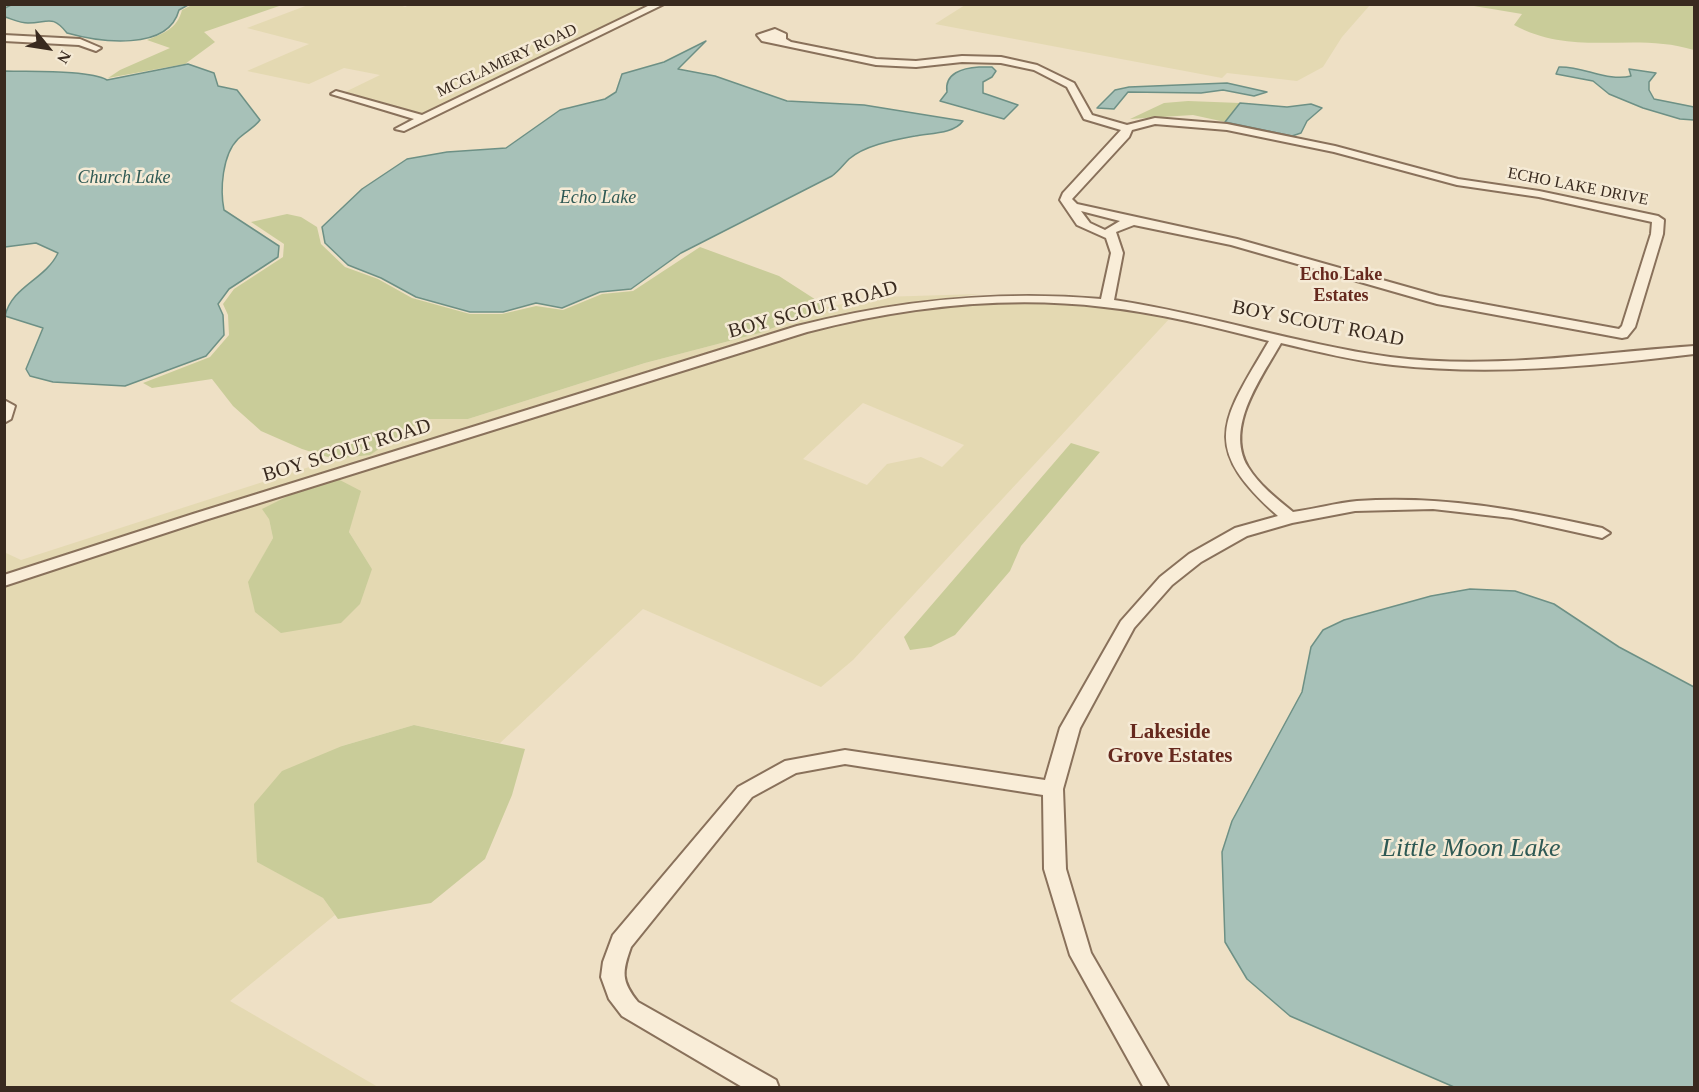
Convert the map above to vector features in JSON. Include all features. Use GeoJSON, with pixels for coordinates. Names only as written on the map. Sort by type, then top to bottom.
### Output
{"type":"FeatureCollection","features":[{"type":"Feature","properties":{"kind":"street","name":"MCGLAMERY ROAD"},"geometry":{"type":"LineString","coordinates":[[400,129],[660,4]]}},
{"type":"Feature","properties":{"kind":"street"},"geometry":{"type":"LineString","coordinates":[[4,38],[80,42],[96,48]]}},
{"type":"Feature","properties":{"kind":"street"},"geometry":{"type":"LineString","coordinates":[[781,40],[876,62],[916,64],[1001,60],[1037,68],[1071,85],[1088,117],[1126,128],[1125,135],[1070,190],[1066,200],[1073,206],[1076,218],[1086,228],[1109,235],[1117,253],[1107,303]]}},
{"type":"Feature","properties":{"kind":"street"},"geometry":{"type":"LineString","coordinates":[[336,94],[423,118]]}},
{"type":"Feature","properties":{"kind":"street","name":"ECHO LAKE DRIVE"},"geometry":{"type":"LineString","coordinates":[[1073,206],[1233,242],[1437,300],[1622,334],[1631,317],[1657,234],[1658,220],[1539,194],[1457,182],[1335,149],[1227,127],[1155,122],[1126,128]]}},
{"type":"Feature","properties":{"kind":"street"},"geometry":{"type":"LineString","coordinates":[[1109,235],[1114,227],[1134,221]]}},
{"type":"Feature","properties":{"kind":"street","name":"BOY SCOUT ROAD"},"geometry":{"type":"LineString","coordinates":[[4,581],[199,517],[841,319],[900,306],[973,299],[1041,298],[1107,303],[1161,312],[1278,339],[1380,359],[1489,367],[1550,365],[1695,350]]}},
{"type":"Feature","properties":{"kind":"street"},"geometry":{"type":"LineString","coordinates":[[1278,339],[1239,409],[1234,452],[1245,473],[1265,497],[1290,518]]}},
{"type":"Feature","properties":{"kind":"street"},"geometry":{"type":"LineString","coordinates":[[4,404],[8,406],[4,419]]}},
{"type":"Feature","properties":{"kind":"street"},"geometry":{"type":"LineString","coordinates":[[1157,1088],[1080,955],[1055,869],[1053,789],[1070,728],[1128,625],[1166,581],[1195,558],[1241,532],[1290,518],[1355,506],[1433,504],[1512,513],[1602,533]]}},
{"type":"Feature","properties":{"kind":"street"},"geometry":{"type":"LineString","coordinates":[[767,1088],[630,1009],[615,991],[611,971],[621,942],[745,792],[792,766],[845,757],[1053,789]]}},
{"type":"Feature","properties":{"kind":"shaded area"},"geometry":{"type":"Polygon","coordinates":[[[397,4],[405,7],[412,4],[655,5],[422,116],[341,94],[380,75],[344,68],[309,84],[247,71],[309,44],[247,28],[308,5],[397,4]]]}},
{"type":"Feature","properties":{"kind":"shaded area"},"geometry":{"type":"Polygon","coordinates":[[[965,5],[1370,5],[1342,37],[1323,67],[1297,81],[1227,73],[1222,78],[935,24],[965,5]]]}},
{"type":"Feature","properties":{"kind":"shaded area"},"geometry":{"type":"Polygon","coordinates":[[[980,294],[879,307],[798,327],[5,576],[4,552],[21,560],[334,459],[369,455],[424,419],[468,419],[645,363],[760,333],[827,307],[880,297],[980,294]]]}},
{"type":"Feature","properties":{"kind":"shaded area"},"geometry":{"type":"Polygon","coordinates":[[[1027,301],[1107,306],[1171,317],[853,660],[821,687],[643,609],[500,743],[414,725],[342,746],[257,861],[323,898],[335,915],[230,1001],[378,1087],[5,1087],[4,586],[304,488],[269,519],[273,538],[249,582],[372,569],[349,532],[352,516],[336,478],[805,332],[903,309],[1027,301]],[[863,403],[803,459],[867,485],[887,464],[921,457],[942,467],[964,445],[863,403]]]}},
{"type":"Feature","properties":{"kind":"green space"},"geometry":{"type":"Polygon","coordinates":[[[192,5],[282,5],[204,32],[215,42],[185,64],[108,78],[120,70],[170,48],[147,40],[169,30],[177,22],[182,10],[192,5]]]}},
{"type":"Feature","properties":{"kind":"green space"},"geometry":{"type":"Polygon","coordinates":[[[1468,5],[1694,5],[1694,50],[1649,43],[1559,40],[1537,35],[1514,25],[1522,14],[1468,5]]]}},
{"type":"Feature","properties":{"kind":"green space"},"geometry":{"type":"Polygon","coordinates":[[[1188,101],[1240,103],[1225,122],[1193,115],[1130,119],[1164,103],[1188,101]]]}},
{"type":"Feature","properties":{"kind":"green space"},"geometry":{"type":"Polygon","coordinates":[[[287,214],[301,217],[317,227],[321,244],[345,267],[378,279],[412,298],[470,314],[502,314],[536,306],[563,310],[602,294],[633,291],[700,247],[779,276],[827,307],[760,333],[645,363],[468,419],[424,419],[370,455],[334,459],[302,449],[261,431],[233,406],[212,379],[152,388],[143,383],[210,357],[229,335],[228,315],[223,304],[234,289],[283,257],[284,244],[251,222],[287,214]]]}},
{"type":"Feature","properties":{"kind":"green space"},"geometry":{"type":"Polygon","coordinates":[[[1071,443],[1100,452],[1021,546],[1010,571],[955,635],[931,647],[910,650],[904,637],[1071,443]]]}},
{"type":"Feature","properties":{"kind":"green space"},"geometry":{"type":"Polygon","coordinates":[[[336,478],[361,491],[349,532],[372,569],[360,604],[341,623],[281,633],[255,612],[248,582],[273,538],[269,519],[262,509],[304,488],[336,478]]]}},
{"type":"Feature","properties":{"kind":"green space"},"geometry":{"type":"Polygon","coordinates":[[[414,725],[525,749],[512,795],[485,859],[431,903],[338,919],[323,898],[257,862],[254,804],[282,771],[342,746],[414,725]]]}},
{"type":"Feature","properties":{"kind":"water"},"geometry":{"type":"Polygon","coordinates":[[[13,4],[188,5],[179,10],[172,23],[161,33],[131,41],[114,41],[67,33],[53,21],[25,23],[5,17],[5,8],[13,4]]]}},
{"type":"Feature","properties":{"kind":"water","name":"Echo Lake"},"geometry":{"type":"Polygon","coordinates":[[[706,41],[678,69],[715,76],[787,101],[864,105],[963,121],[948,131],[889,141],[863,150],[849,159],[832,176],[681,253],[631,289],[600,292],[562,308],[536,303],[503,312],[470,312],[416,297],[381,278],[348,265],[325,243],[322,227],[362,189],[407,159],[447,152],[506,148],[560,110],[605,99],[616,92],[622,74],[664,62],[706,41]]]}},
{"type":"Feature","properties":{"kind":"water","name":"Church Lake"},"geometry":{"type":"Polygon","coordinates":[[[188,64],[214,73],[218,86],[237,90],[260,120],[238,139],[228,154],[222,183],[224,210],[279,246],[278,257],[229,289],[218,304],[223,315],[224,335],[206,356],[125,386],[53,382],[30,376],[26,369],[43,328],[5,316],[14,297],[45,270],[58,253],[36,243],[5,247],[5,71],[74,73],[107,80],[188,64]]]}},
{"type":"Feature","properties":{"kind":"water"},"geometry":{"type":"Polygon","coordinates":[[[992,67],[996,71],[992,77],[983,82],[983,93],[1018,105],[1004,119],[940,101],[947,92],[948,80],[952,76],[961,70],[992,67]]]}},
{"type":"Feature","properties":{"kind":"water"},"geometry":{"type":"Polygon","coordinates":[[[1559,67],[1613,77],[1631,76],[1629,69],[1656,73],[1649,82],[1649,90],[1654,99],[1694,107],[1694,120],[1680,119],[1643,108],[1609,94],[1593,81],[1556,74],[1559,67]]]}},
{"type":"Feature","properties":{"kind":"water"},"geometry":{"type":"Polygon","coordinates":[[[1227,83],[1267,92],[1254,96],[1223,90],[1201,93],[1128,92],[1114,109],[1097,108],[1115,90],[1129,87],[1227,83]]]}},
{"type":"Feature","properties":{"kind":"water"},"geometry":{"type":"Polygon","coordinates":[[[1240,103],[1287,107],[1311,104],[1322,108],[1307,121],[1301,133],[1292,136],[1225,122],[1240,103]]]}},
{"type":"Feature","properties":{"kind":"water","name":"Little Moon Lake"},"geometry":{"type":"Polygon","coordinates":[[[1470,589],[1515,591],[1554,604],[1619,647],[1694,687],[1694,1087],[1454,1087],[1290,1016],[1247,979],[1225,942],[1222,852],[1232,821],[1302,692],[1311,647],[1323,630],[1344,620],[1431,596],[1470,589]]]}},
{"type":"Feature","properties":{"kind":"district","name":"Echo Lake Estates"},"geometry":{"type":"Point","coordinates":[1341,285]}},
{"type":"Feature","properties":{"kind":"district","name":"Lakeside Grove Estates"},"geometry":{"type":"Point","coordinates":[1170,745]}}]}
